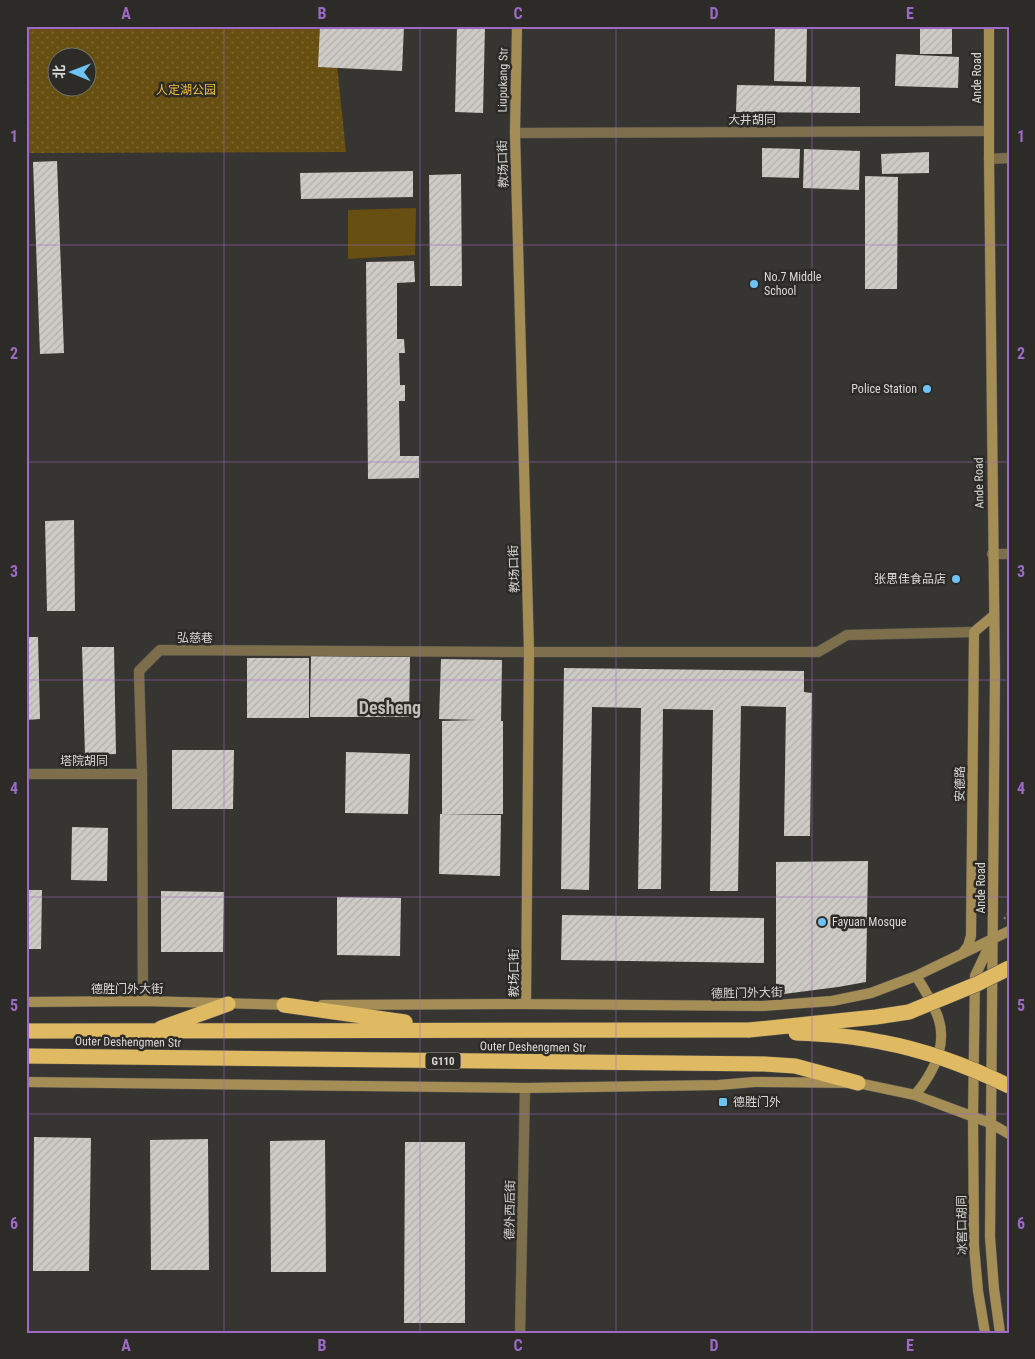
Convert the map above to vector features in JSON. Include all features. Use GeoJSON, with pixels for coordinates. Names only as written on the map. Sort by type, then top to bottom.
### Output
{"type":"FeatureCollection","features":[{"type":"Feature","properties":{"kind":"highway"},"geometry":{"type":"LineString","coordinates":[[749,1030],[876,1018],[908,1012],[970,987],[1009,968]]}},
{"type":"Feature","properties":{"kind":"highway"},"geometry":{"type":"LineString","coordinates":[[150,1032],[228,1004]]}},
{"type":"Feature","properties":{"kind":"highway"},"geometry":{"type":"LineString","coordinates":[[284,1005],[456,1029]]}},
{"type":"Feature","properties":{"kind":"highway"},"geometry":{"type":"LineString","coordinates":[[749,1030],[828,1035],[881,1042],[929,1054],[981,1072],[1009,1086]]}},
{"type":"Feature","properties":{"kind":"highway","name":"Outer Deshengmen Str"},"geometry":{"type":"LineString","coordinates":[[26,1031],[749,1030]]}},
{"type":"Feature","properties":{"kind":"highway","name":"Outer Deshengmen Str"},"geometry":{"type":"LineString","coordinates":[[26,1056],[764,1064],[795,1066],[858,1083]]}},
{"type":"Feature","properties":{"kind":"street","name":"Liupukang Str"},"geometry":{"type":"LineString","coordinates":[[515,133],[516,26]]}},
{"type":"Feature","properties":{"kind":"street","name":"Ande Road"},"geometry":{"type":"LineString","coordinates":[[989,26],[988,159],[994,684],[990,1124]]}},
{"type":"Feature","properties":{"kind":"street","name":"大井胡同"},"geometry":{"type":"LineString","coordinates":[[515,133],[989,131]]}},
{"type":"Feature","properties":{"kind":"street","name":"教场口街"},"geometry":{"type":"LineString","coordinates":[[515,133],[529,652],[526,1004]]}},
{"type":"Feature","properties":{"kind":"street"},"geometry":{"type":"LineString","coordinates":[[988,159],[1009,158]]}},
{"type":"Feature","properties":{"kind":"street"},"geometry":{"type":"LineString","coordinates":[[992,554],[1009,554]]}},
{"type":"Feature","properties":{"kind":"street"},"geometry":{"type":"LineString","coordinates":[[974,632],[993,616]]}},
{"type":"Feature","properties":{"kind":"street","name":"弘慈巷"},"geometry":{"type":"LineString","coordinates":[[143,1001],[142,774],[139,671],[160,650],[818,652],[847,635],[974,632]]}},
{"type":"Feature","properties":{"kind":"street","name":"安德路"},"geometry":{"type":"LineString","coordinates":[[959,956],[968,946],[972,936],[974,632]]}},
{"type":"Feature","properties":{"kind":"street","name":"塔院胡同"},"geometry":{"type":"LineString","coordinates":[[26,774],[142,774]]}},
{"type":"Feature","properties":{"kind":"street","name":"德胜门外大街"},"geometry":{"type":"LineString","coordinates":[[526,1004],[762,1006],[832,1002],[871,992],[916,976],[1009,931]]}},
{"type":"Feature","properties":{"kind":"street","name":"冰窖口胡同"},"geometry":{"type":"LineString","coordinates":[[985,1333],[978,1291],[974,1246],[975,976],[993,939]]}},
{"type":"Feature","properties":{"kind":"street"},"geometry":{"type":"LineString","coordinates":[[915,1095],[926,1082],[936,1063],[940,1048],[941,1027],[936,1011],[916,976]]}},
{"type":"Feature","properties":{"kind":"street","name":"德胜门外大街"},"geometry":{"type":"LineString","coordinates":[[26,1002],[143,1001],[228,1004]]}},
{"type":"Feature","properties":{"kind":"street"},"geometry":{"type":"LineString","coordinates":[[228,1004],[526,1004]]}},
{"type":"Feature","properties":{"kind":"street","name":"Outer Deshengmen Str"},"geometry":{"type":"LineString","coordinates":[[26,1082],[525,1088],[709,1085],[754,1082],[858,1083],[915,1095],[990,1124],[1009,1134]]}},
{"type":"Feature","properties":{"kind":"street","name":"德外西后街"},"geometry":{"type":"LineString","coordinates":[[520,1333],[525,1088]]}},
{"type":"Feature","properties":{"kind":"street"},"geometry":{"type":"LineString","coordinates":[[990,1124],[990,1236],[994,1290],[1000,1333]]}},
{"type":"Feature","properties":{"kind":"green space","name":"人定湖公园"},"geometry":{"type":"Polygon","coordinates":[[[26,26],[333,26],[346,152],[26,153],[26,26]]]}},
{"type":"Feature","properties":{"kind":"green space"},"geometry":{"type":"Polygon","coordinates":[[[416,208],[415,255],[348,259],[348,210],[416,208]]]}},
{"type":"Feature","properties":{"kind":"building"},"geometry":{"type":"Polygon","coordinates":[[[320,26],[404,26],[402,71],[318,67],[320,26]]]}},
{"type":"Feature","properties":{"kind":"building"},"geometry":{"type":"Polygon","coordinates":[[[457,26],[485,26],[483,113],[455,112],[457,26]]]}},
{"type":"Feature","properties":{"kind":"building"},"geometry":{"type":"Polygon","coordinates":[[[775,26],[807,26],[806,82],[774,81],[775,26]]]}},
{"type":"Feature","properties":{"kind":"building"},"geometry":{"type":"Polygon","coordinates":[[[920,26],[952,26],[952,54],[920,54],[920,26]]]}},
{"type":"Feature","properties":{"kind":"building"},"geometry":{"type":"Polygon","coordinates":[[[896,54],[959,57],[958,88],[895,86],[896,54]]]}},
{"type":"Feature","properties":{"kind":"building"},"geometry":{"type":"Polygon","coordinates":[[[737,85],[860,87],[860,113],[736,112],[737,85]]]}},
{"type":"Feature","properties":{"kind":"building"},"geometry":{"type":"Polygon","coordinates":[[[762,148],[800,149],[799,178],[762,177],[762,148]]]}},
{"type":"Feature","properties":{"kind":"building"},"geometry":{"type":"Polygon","coordinates":[[[804,149],[860,151],[859,190],[803,188],[804,149]]]}},
{"type":"Feature","properties":{"kind":"building"},"geometry":{"type":"Polygon","coordinates":[[[929,152],[929,173],[882,174],[881,154],[929,152]]]}},
{"type":"Feature","properties":{"kind":"building"},"geometry":{"type":"Polygon","coordinates":[[[57,161],[64,353],[40,354],[33,162],[57,161]]]}},
{"type":"Feature","properties":{"kind":"building"},"geometry":{"type":"Polygon","coordinates":[[[413,171],[413,197],[301,199],[300,173],[413,171]]]}},
{"type":"Feature","properties":{"kind":"building"},"geometry":{"type":"Polygon","coordinates":[[[461,174],[462,286],[430,286],[429,175],[461,174]]]}},
{"type":"Feature","properties":{"kind":"building"},"geometry":{"type":"Polygon","coordinates":[[[865,176],[898,177],[897,289],[865,289],[865,176]]]}},
{"type":"Feature","properties":{"kind":"building"},"geometry":{"type":"Polygon","coordinates":[[[414,261],[415,282],[397,283],[397,339],[404,339],[405,353],[399,353],[400,385],[405,385],[405,401],[399,401],[400,456],[419,456],[419,478],[368,479],[366,262],[414,261]]]}},
{"type":"Feature","properties":{"kind":"building"},"geometry":{"type":"Polygon","coordinates":[[[74,520],[75,611],[47,611],[45,521],[74,520]]]}},
{"type":"Feature","properties":{"kind":"building"},"geometry":{"type":"Polygon","coordinates":[[[26,637],[38,637],[40,719],[26,720],[26,637]]]}},
{"type":"Feature","properties":{"kind":"building"},"geometry":{"type":"Polygon","coordinates":[[[82,647],[114,647],[116,754],[85,755],[82,647]]]}},
{"type":"Feature","properties":{"kind":"building"},"geometry":{"type":"Polygon","coordinates":[[[311,656],[410,657],[409,717],[310,717],[311,656]]]}},
{"type":"Feature","properties":{"kind":"building"},"geometry":{"type":"Polygon","coordinates":[[[247,658],[309,658],[309,718],[247,718],[247,658]]]}},
{"type":"Feature","properties":{"kind":"building"},"geometry":{"type":"Polygon","coordinates":[[[441,659],[502,660],[503,814],[442,814],[442,721],[477,720],[439,719],[441,659]]]}},
{"type":"Feature","properties":{"kind":"building"},"geometry":{"type":"Polygon","coordinates":[[[564,668],[804,671],[804,692],[812,693],[810,836],[784,836],[786,707],[741,706],[738,891],[710,891],[713,710],[663,709],[661,889],[638,889],[641,708],[592,707],[589,890],[561,889],[564,668]]]}},
{"type":"Feature","properties":{"kind":"building"},"geometry":{"type":"Polygon","coordinates":[[[172,750],[234,750],[233,809],[172,809],[172,750]]]}},
{"type":"Feature","properties":{"kind":"building"},"geometry":{"type":"Polygon","coordinates":[[[346,752],[410,754],[408,814],[345,813],[346,752]]]}},
{"type":"Feature","properties":{"kind":"building"},"geometry":{"type":"Polygon","coordinates":[[[440,814],[501,815],[500,876],[439,874],[440,814]]]}},
{"type":"Feature","properties":{"kind":"building"},"geometry":{"type":"Polygon","coordinates":[[[72,827],[108,828],[107,881],[71,880],[72,827]]]}},
{"type":"Feature","properties":{"kind":"building","name":"Fayuan Mosque"},"geometry":{"type":"Polygon","coordinates":[[[868,861],[866,982],[776,995],[776,862],[868,861]]]}},
{"type":"Feature","properties":{"kind":"building"},"geometry":{"type":"Polygon","coordinates":[[[26,890],[42,890],[41,949],[26,949],[26,890]]]}},
{"type":"Feature","properties":{"kind":"building"},"geometry":{"type":"Polygon","coordinates":[[[161,891],[224,892],[223,952],[161,952],[161,891]]]}},
{"type":"Feature","properties":{"kind":"building"},"geometry":{"type":"Polygon","coordinates":[[[337,897],[401,898],[400,956],[337,955],[337,897]]]}},
{"type":"Feature","properties":{"kind":"building"},"geometry":{"type":"Polygon","coordinates":[[[562,915],[764,918],[764,963],[561,960],[562,915]]]}},
{"type":"Feature","properties":{"kind":"building"},"geometry":{"type":"Polygon","coordinates":[[[34,1137],[91,1138],[89,1271],[33,1271],[34,1137]]]}},
{"type":"Feature","properties":{"kind":"building"},"geometry":{"type":"Polygon","coordinates":[[[208,1139],[209,1270],[151,1270],[150,1140],[208,1139]]]}},
{"type":"Feature","properties":{"kind":"building"},"geometry":{"type":"Polygon","coordinates":[[[325,1140],[326,1272],[271,1272],[270,1141],[325,1140]]]}},
{"type":"Feature","properties":{"kind":"building"},"geometry":{"type":"Polygon","coordinates":[[[405,1142],[465,1142],[465,1323],[404,1323],[405,1142]]]}},
{"type":"Feature","properties":{"kind":"place","name":"No.7 Middle School"},"geometry":{"type":"Point","coordinates":[754,284]}},
{"type":"Feature","properties":{"kind":"place","name":"Police Station"},"geometry":{"type":"Point","coordinates":[927,389]}},
{"type":"Feature","properties":{"kind":"place","name":"张思佳食品店"},"geometry":{"type":"Point","coordinates":[956,579]}},
{"type":"Feature","properties":{"kind":"place","name":"Fayuan Mosque"},"geometry":{"type":"Point","coordinates":[822,922]}},
{"type":"Feature","properties":{"kind":"place","name":"德胜门外"},"geometry":{"type":"Point","coordinates":[723,1102]}},
{"type":"Feature","properties":{"kind":"district","name":"Desheng"},"geometry":{"type":"Point","coordinates":[390,708]}}]}
